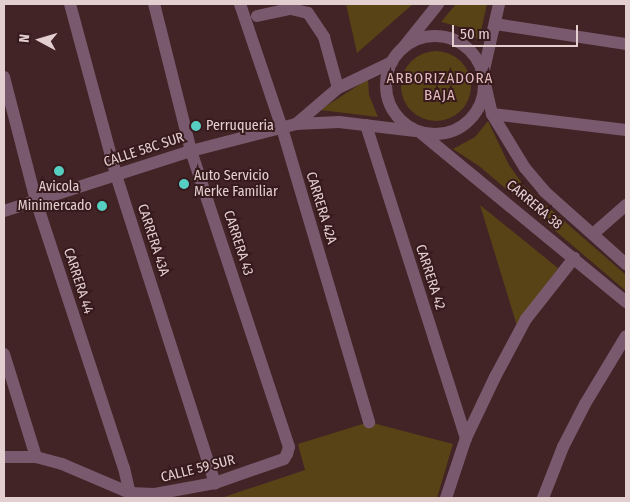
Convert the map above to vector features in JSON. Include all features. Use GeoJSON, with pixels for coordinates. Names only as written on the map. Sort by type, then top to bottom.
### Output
{"type":"FeatureCollection","features":[{"type":"Feature","properties":{"kind":"street","name":"CARRERA 43A"},"geometry":{"type":"LineString","coordinates":[[70,4],[116,175],[214,483]]}},
{"type":"Feature","properties":{"kind":"street","name":"CARRERA 43"},"geometry":{"type":"LineString","coordinates":[[154,4],[192,151],[289,447],[284,459]]}},
{"type":"Feature","properties":{"kind":"street","name":"CARRERA 42A"},"geometry":{"type":"LineString","coordinates":[[240,4],[282,128],[369,422]]}},
{"type":"Feature","properties":{"kind":"street"},"geometry":{"type":"LineString","coordinates":[[438,4],[392,62],[386,77],[389,101],[401,122],[418,132],[437,135],[452,131],[466,123],[476,112],[499,4]]}},
{"type":"Feature","properties":{"kind":"street"},"geometry":{"type":"LineString","coordinates":[[257,16],[300,9],[308,13],[324,37],[338,88]]}},
{"type":"Feature","properties":{"kind":"street"},"geometry":{"type":"LineString","coordinates":[[495,24],[626,44]]}},
{"type":"Feature","properties":{"kind":"street"},"geometry":{"type":"LineString","coordinates":[[402,49],[428,36],[456,40],[477,60],[483,78]]}},
{"type":"Feature","properties":{"kind":"street","name":"CALLE 58C SUR"},"geometry":{"type":"LineString","coordinates":[[296,124],[338,88],[392,62]]}},
{"type":"Feature","properties":{"kind":"street","name":"CARRERA 44"},"geometry":{"type":"LineString","coordinates":[[4,77],[36,201],[124,468],[130,493]]}},
{"type":"Feature","properties":{"kind":"street","name":"CARRERA 38"},"geometry":{"type":"LineString","coordinates":[[483,78],[492,114],[524,168],[626,264]]}},
{"type":"Feature","properties":{"kind":"street"},"geometry":{"type":"LineString","coordinates":[[492,114],[626,130]]}},
{"type":"Feature","properties":{"kind":"street","name":"CALLE 58C SUR"},"geometry":{"type":"LineString","coordinates":[[4,211],[192,151],[296,124],[366,125],[418,132]]}},
{"type":"Feature","properties":{"kind":"street","name":"CARRERA 42"},"geometry":{"type":"LineString","coordinates":[[366,125],[466,438]]}},
{"type":"Feature","properties":{"kind":"street","name":"CARRERA 38"},"geometry":{"type":"LineString","coordinates":[[418,132],[626,302]]}},
{"type":"Feature","properties":{"kind":"street"},"geometry":{"type":"LineString","coordinates":[[593,234],[626,205]]}},
{"type":"Feature","properties":{"kind":"street"},"geometry":{"type":"LineString","coordinates":[[446,498],[466,438],[526,319],[574,258]]}},
{"type":"Feature","properties":{"kind":"street"},"geometry":{"type":"LineString","coordinates":[[544,498],[563,447],[585,404],[626,336]]}},
{"type":"Feature","properties":{"kind":"street"},"geometry":{"type":"LineString","coordinates":[[4,354],[36,457]]}},
{"type":"Feature","properties":{"kind":"street","name":"CALLE 59 SUR"},"geometry":{"type":"LineString","coordinates":[[4,457],[36,457],[62,464],[130,493],[155,494],[214,483],[284,459]]}},
{"type":"Feature","properties":{"kind":"shaded area"},"geometry":{"type":"Polygon","coordinates":[[[346,4],[413,4],[357,53],[346,4]]]}},
{"type":"Feature","properties":{"kind":"shaded area"},"geometry":{"type":"Polygon","coordinates":[[[456,4],[487,4],[479,40],[457,26],[441,22],[456,4]]]}},
{"type":"Feature","properties":{"kind":"shaded area"},"geometry":{"type":"Polygon","coordinates":[[[436,51],[449,54],[461,61],[468,73],[471,86],[468,99],[461,111],[449,118],[436,121],[423,118],[411,111],[404,99],[401,86],[404,73],[411,61],[423,54],[436,51]]]}},
{"type":"Feature","properties":{"kind":"shaded area"},"geometry":{"type":"Polygon","coordinates":[[[368,79],[369,95],[378,117],[320,110],[368,79]]]}},
{"type":"Feature","properties":{"kind":"shaded area"},"geometry":{"type":"Polygon","coordinates":[[[488,121],[509,165],[524,186],[626,275],[626,291],[479,166],[453,149],[475,137],[488,121]]]}},
{"type":"Feature","properties":{"kind":"shaded area"},"geometry":{"type":"Polygon","coordinates":[[[480,205],[558,268],[517,326],[480,205]]]}},
{"type":"Feature","properties":{"kind":"shaded area"},"geometry":{"type":"Polygon","coordinates":[[[369,422],[453,444],[437,498],[221,498],[305,470],[298,444],[369,422]]]}},
{"type":"Feature","properties":{"kind":"place","name":"Perruqueria"},"geometry":{"type":"Point","coordinates":[196,126]}},
{"type":"Feature","properties":{"kind":"place","name":"Avicola"},"geometry":{"type":"Point","coordinates":[59,171]}},
{"type":"Feature","properties":{"kind":"place","name":"Auto Servicio Merke Familiar"},"geometry":{"type":"Point","coordinates":[184,184]}},
{"type":"Feature","properties":{"kind":"place","name":"Minimercado"},"geometry":{"type":"Point","coordinates":[102,206]}},
{"type":"Feature","properties":{"kind":"district","name":"ARBORIZADORA BAJA"},"geometry":{"type":"Point","coordinates":[440,86]}}]}
